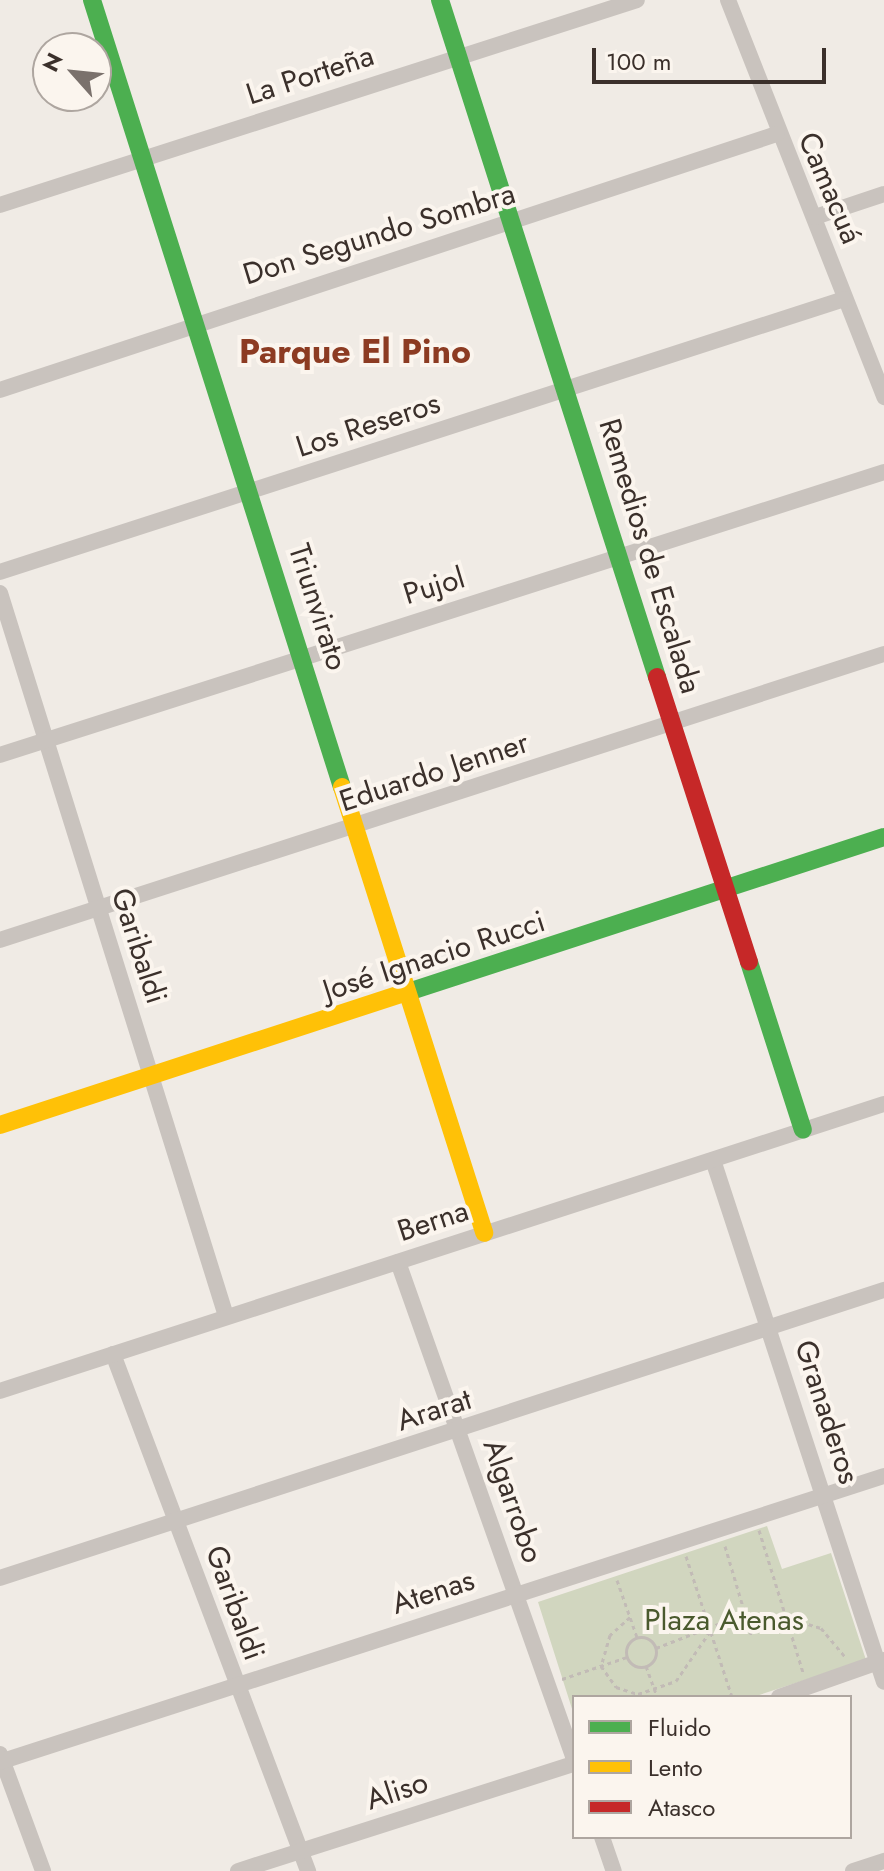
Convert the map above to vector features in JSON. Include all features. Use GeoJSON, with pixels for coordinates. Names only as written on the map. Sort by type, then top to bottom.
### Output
{"type":"FeatureCollection","features":[{"type":"Feature","properties":{"kind":"street","name":"Triunvirato"},"geometry":{"type":"LineString","coordinates":[[92,0],[305,656],[484,1233]]}},
{"type":"Feature","properties":{"kind":"street","name":"Remedios de Escalada"},"geometry":{"type":"LineString","coordinates":[[440,0],[570,390],[672,723],[803,1130]]}},
{"type":"Feature","properties":{"kind":"street","name":"La Porteña"},"geometry":{"type":"LineString","coordinates":[[0,205],[637,0]]}},
{"type":"Feature","properties":{"kind":"street","name":"Camacuá"},"geometry":{"type":"LineString","coordinates":[[728,0],[777,134],[815,217],[884,397]]}},
{"type":"Feature","properties":{"kind":"street","name":"Don Segundo Sombra"},"geometry":{"type":"LineString","coordinates":[[0,390],[196,321],[777,134]]}},
{"type":"Feature","properties":{"kind":"street"},"geometry":{"type":"LineString","coordinates":[[815,217],[884,194]]}},
{"type":"Feature","properties":{"kind":"street","name":"Los Reseros"},"geometry":{"type":"LineString","coordinates":[[0,572],[844,299]]}},
{"type":"Feature","properties":{"kind":"street","name":"Pujol"},"geometry":{"type":"LineString","coordinates":[[0,755],[884,472]]}},
{"type":"Feature","properties":{"kind":"street","name":"Garibaldi"},"geometry":{"type":"LineString","coordinates":[[0,593],[226,1316]]}},
{"type":"Feature","properties":{"kind":"street","name":"Eduardo Jenner"},"geometry":{"type":"LineString","coordinates":[[0,940],[884,654]]}},
{"type":"Feature","properties":{"kind":"street","name":"José Ignacio Rucci"},"geometry":{"type":"LineString","coordinates":[[0,1125],[884,837]]}},
{"type":"Feature","properties":{"kind":"street","name":"Berna"},"geometry":{"type":"LineString","coordinates":[[0,1391],[884,1104]]}},
{"type":"Feature","properties":{"kind":"street","name":"Granaderos"},"geometry":{"type":"LineString","coordinates":[[713,1160],[881,1662],[884,1682]]}},
{"type":"Feature","properties":{"kind":"street","name":"Algarrobo"},"geometry":{"type":"LineString","coordinates":[[398,1262],[572,1756]]}},
{"type":"Feature","properties":{"kind":"street","name":"Ararat"},"geometry":{"type":"LineString","coordinates":[[0,1578],[460,1431],[884,1290]]}},
{"type":"Feature","properties":{"kind":"street","name":"Garibaldi"},"geometry":{"type":"LineString","coordinates":[[113,1354],[236,1687],[308,1871]]}},
{"type":"Feature","properties":{"kind":"street","name":"Atenas"},"geometry":{"type":"LineString","coordinates":[[1,1759],[236,1687],[754,1514],[884,1476]]}},
{"type":"Feature","properties":{"kind":"street"},"geometry":{"type":"LineString","coordinates":[[785,1695],[881,1662]]}},
{"type":"Feature","properties":{"kind":"street"},"geometry":{"type":"LineString","coordinates":[[1,1759],[43,1871]]}},
{"type":"Feature","properties":{"kind":"street","name":"Aliso"},"geometry":{"type":"LineString","coordinates":[[238,1871],[572,1763]]}},
{"type":"Feature","properties":{"kind":"street"},"geometry":{"type":"LineString","coordinates":[[603,1839],[614,1871]]}},
{"type":"Feature","properties":{"kind":"street"},"geometry":{"type":"LineString","coordinates":[[853,1871],[884,1861]]}},
{"type":"Feature","properties":{"kind":"path"},"geometry":{"type":"LineString","coordinates":[[754,1514],[808,1687]]}},
{"type":"Feature","properties":{"kind":"path"},"geometry":{"type":"LineString","coordinates":[[718,1526],[749,1616],[752,1637]]}},
{"type":"Feature","properties":{"kind":"path"},"geometry":{"type":"LineString","coordinates":[[680,1539],[731,1695]]}},
{"type":"Feature","properties":{"kind":"path"},"geometry":{"type":"LineString","coordinates":[[611,1562],[637,1637],[656,1648]]}},
{"type":"Feature","properties":{"kind":"path"},"geometry":{"type":"LineString","coordinates":[[646,1666],[656,1648],[749,1616],[787,1616],[821,1628],[852,1671]]}},
{"type":"Feature","properties":{"kind":"path"},"geometry":{"type":"LineString","coordinates":[[601,1666],[610,1635],[630,1617]]}},
{"type":"Feature","properties":{"kind":"path"},"geometry":{"type":"LineString","coordinates":[[601,1666],[626,1692],[656,1695],[676,1681],[711,1630]]}},
{"type":"Feature","properties":{"kind":"path"},"geometry":{"type":"LineString","coordinates":[[547,1684],[627,1657],[637,1637]]}},
{"type":"Feature","properties":{"kind":"path"},"geometry":{"type":"LineString","coordinates":[[627,1657],[646,1666],[656,1695]]}},
{"type":"Feature","properties":{"kind":"green space","name":"Plaza Atenas"},"geometry":{"type":"Polygon","coordinates":[[[767,1526],[782,1569],[831,1553],[866,1660],[759,1695],[572,1695],[572,1709],[538,1602],[767,1526]]]}},
{"type":"Feature","properties":{"kind":"traffic: fast"},"geometry":{"type":"LineString","coordinates":[[92,0],[342,787]]}},
{"type":"Feature","properties":{"kind":"traffic: fast"},"geometry":{"type":"LineString","coordinates":[[440,0],[657,677]]}},
{"type":"Feature","properties":{"kind":"traffic: fast"},"geometry":{"type":"LineString","coordinates":[[405,993],[884,837]]}},
{"type":"Feature","properties":{"kind":"traffic: fast"},"geometry":{"type":"LineString","coordinates":[[749,962],[803,1130]]}},
{"type":"Feature","properties":{"kind":"traffic: slow"},"geometry":{"type":"LineString","coordinates":[[342,787],[484,1233]]}},
{"type":"Feature","properties":{"kind":"traffic: slow"},"geometry":{"type":"LineString","coordinates":[[0,1125],[405,993]]}},
{"type":"Feature","properties":{"kind":"traffic: jam"},"geometry":{"type":"LineString","coordinates":[[657,677],[749,962]]}},
{"type":"Feature","properties":{"kind":"district","name":"Parque El Pino"},"geometry":{"type":"Point","coordinates":[355,352]}}]}
